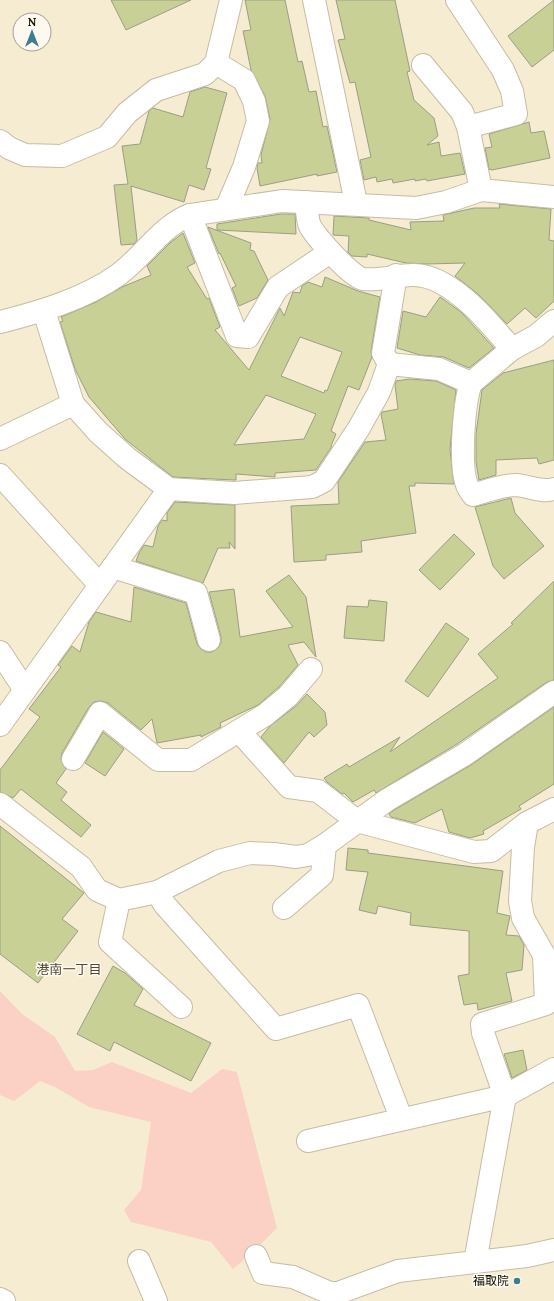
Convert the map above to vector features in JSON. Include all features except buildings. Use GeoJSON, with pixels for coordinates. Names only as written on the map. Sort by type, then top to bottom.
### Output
{"type":"FeatureCollection","features":[{"type":"Feature","properties":{"kind":"street"},"geometry":{"type":"LineString","coordinates":[[0,141],[8,148],[25,155],[62,156],[107,136],[127,113],[156,90],[205,74],[216,63],[231,0]]}},
{"type":"Feature","properties":{"kind":"street"},"geometry":{"type":"LineString","coordinates":[[314,0],[356,203]]}},
{"type":"Feature","properties":{"kind":"street"},"geometry":{"type":"LineString","coordinates":[[457,0],[504,70],[512,91],[516,114],[468,127]]}},
{"type":"Feature","properties":{"kind":"street"},"geometry":{"type":"LineString","coordinates":[[216,63],[244,80],[254,101],[258,121],[244,167],[226,209]]}},
{"type":"Feature","properties":{"kind":"street"},"geometry":{"type":"LineString","coordinates":[[423,65],[462,112],[468,127],[481,190]]}},
{"type":"Feature","properties":{"kind":"street"},"geometry":{"type":"LineString","coordinates":[[0,322],[44,311],[77,297],[118,274],[177,220],[190,215],[282,200],[356,203],[389,207],[416,208],[446,202],[481,190],[554,197]]}},
{"type":"Feature","properties":{"kind":"street"},"geometry":{"type":"LineString","coordinates":[[306,202],[309,225],[330,252],[361,279],[373,280],[396,275],[424,276],[439,282],[467,301],[512,349]]}},
{"type":"Feature","properties":{"kind":"street"},"geometry":{"type":"LineString","coordinates":[[190,215],[237,336],[248,337],[278,288],[330,252]]}},
{"type":"Feature","properties":{"kind":"street"},"geometry":{"type":"LineString","coordinates":[[44,311],[73,404],[98,432],[121,453],[169,489],[234,493],[312,487],[324,481],[359,428],[379,392],[389,364],[383,353],[396,275]]}},
{"type":"Feature","properties":{"kind":"street"},"geometry":{"type":"LineString","coordinates":[[554,321],[536,336],[512,349],[471,382],[466,396],[464,457],[466,484],[473,495],[517,485],[546,491],[554,489]]}},
{"type":"Feature","properties":{"kind":"street"},"geometry":{"type":"LineString","coordinates":[[389,364],[439,369],[471,382]]}},
{"type":"Feature","properties":{"kind":"street"},"geometry":{"type":"LineString","coordinates":[[0,439],[73,404]]}},
{"type":"Feature","properties":{"kind":"street"},"geometry":{"type":"LineString","coordinates":[[0,475],[100,585]]}},
{"type":"Feature","properties":{"kind":"street"},"geometry":{"type":"LineString","coordinates":[[0,725],[169,489]]}},
{"type":"Feature","properties":{"kind":"street"},"geometry":{"type":"LineString","coordinates":[[113,567],[196,593],[209,640]]}},
{"type":"Feature","properties":{"kind":"street"},"geometry":{"type":"LineString","coordinates":[[0,652],[25,690]]}},
{"type":"Feature","properties":{"kind":"street"},"geometry":{"type":"LineString","coordinates":[[73,759],[100,712],[158,760],[191,760],[265,715],[282,700],[311,669]]}},
{"type":"Feature","properties":{"kind":"street"},"geometry":{"type":"LineString","coordinates":[[0,804],[81,867],[97,890],[119,900],[157,892],[219,861],[250,854],[274,854],[296,857],[308,855],[325,845],[387,800],[464,756],[554,692]]}},
{"type":"Feature","properties":{"kind":"street"},"geometry":{"type":"LineString","coordinates":[[239,731],[289,786],[318,791],[358,821],[474,852],[491,851],[527,823],[554,809]]}},
{"type":"Feature","properties":{"kind":"street"},"geometry":{"type":"LineString","coordinates":[[475,1262],[505,1096],[483,1033],[482,1024],[546,1004],[544,955],[523,918],[520,901],[523,847],[527,823]]}},
{"type":"Feature","properties":{"kind":"street"},"geometry":{"type":"LineString","coordinates":[[284,908],[322,875],[325,845]]}},
{"type":"Feature","properties":{"kind":"street"},"geometry":{"type":"LineString","coordinates":[[157,892],[165,905],[276,1029],[358,1005],[401,1118]]}},
{"type":"Feature","properties":{"kind":"street"},"geometry":{"type":"LineString","coordinates":[[119,900],[110,942],[181,1007]]}},
{"type":"Feature","properties":{"kind":"street"},"geometry":{"type":"LineString","coordinates":[[308,1141],[401,1118],[505,1096],[554,1069]]}},
{"type":"Feature","properties":{"kind":"street"},"geometry":{"type":"LineString","coordinates":[[256,1256],[263,1273],[293,1277],[330,1293],[338,1293],[398,1271],[527,1256],[554,1250]]}},
{"type":"Feature","properties":{"kind":"street"},"geometry":{"type":"LineString","coordinates":[[139,1261],[156,1301]]}},
{"type":"Feature","properties":{"kind":"street"},"geometry":{"type":"LineString","coordinates":[[0,1299],[4,1301]]}},
{"type":"Feature","properties":{"kind":"shaded area"},"geometry":{"type":"Polygon","coordinates":[[[0,991],[22,1014],[55,1037],[75,1071],[93,1070],[112,1062],[191,1093],[222,1069],[237,1072],[277,1228],[233,1269],[211,1242],[131,1222],[124,1210],[141,1190],[151,1122],[89,1107],[55,1087],[40,1081],[14,1101],[0,1095],[0,991]]]}},
{"type":"Feature","properties":{"kind":"place","name":"福取院"},"geometry":{"type":"Point","coordinates":[517,1281]}},
{"type":"Feature","properties":{"kind":"district","name":"港南一丁目"},"geometry":{"type":"Point","coordinates":[69,969]}}]}
